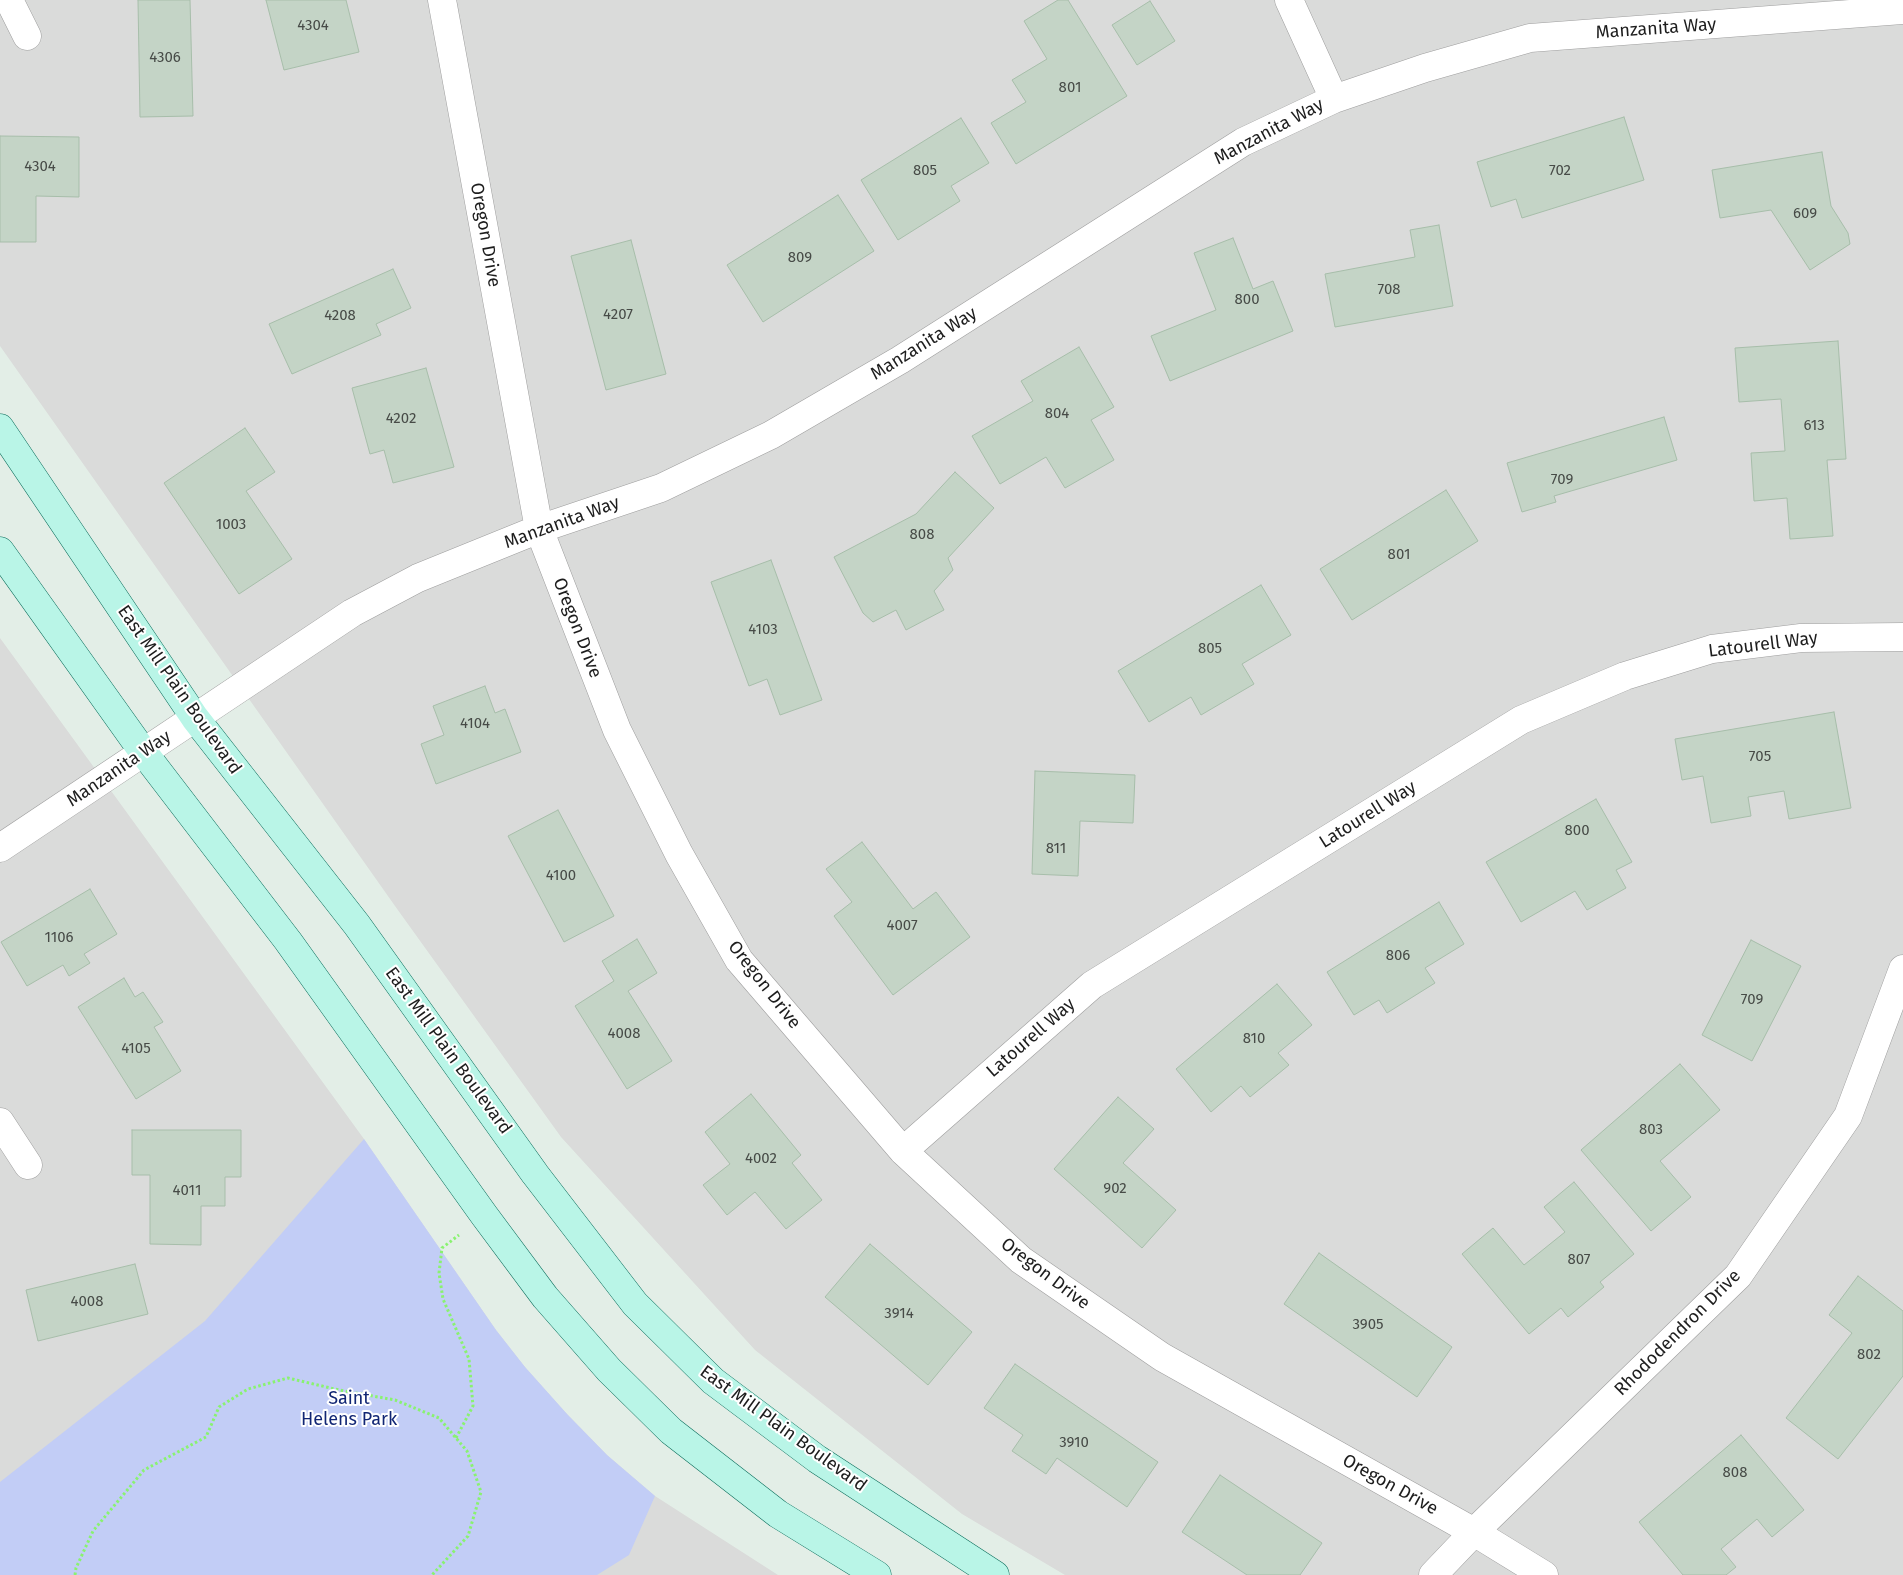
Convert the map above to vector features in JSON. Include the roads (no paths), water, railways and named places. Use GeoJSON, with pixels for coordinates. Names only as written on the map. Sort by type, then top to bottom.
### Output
{"type":"FeatureCollection","features":[{"type":"Feature","properties":{"kind":"main road","name":"East Mill Plain Boulevard"},"geometry":{"type":"LineString","coordinates":[[0,428],[195,718],[357,925],[536,1174],[635,1304],[712,1381],[817,1459],[995,1575]]}},
{"type":"Feature","properties":{"kind":"main road"},"geometry":{"type":"LineString","coordinates":[[0,551],[144,753],[288,941],[484,1216],[545,1297],[610,1370],[670,1431],[778,1514],[877,1575]]}},
{"type":"Feature","properties":{"kind":"street"},"geometry":{"type":"LineString","coordinates":[[9,0],[27,36]]}},
{"type":"Feature","properties":{"kind":"street","name":"Oregon Drive"},"geometry":{"type":"LineString","coordinates":[[442,0],[539,529],[617,730],[679,854],[739,960],[903,1151],[1021,1260],[1162,1357],[1474,1532],[1544,1575]]}},
{"type":"Feature","properties":{"kind":"street"},"geometry":{"type":"LineString","coordinates":[[1289,0],[1334,99]]}},
{"type":"Feature","properties":{"kind":"street","name":"Manzanita Way"},"geometry":{"type":"LineString","coordinates":[[0,848],[352,613],[418,578],[539,529],[661,488],[772,435],[900,360],[1243,142],[1334,99],[1425,68],[1530,38],[1903,10]]}},
{"type":"Feature","properties":{"kind":"street","name":"Latourell Way"},"geometry":{"type":"LineString","coordinates":[[903,1151],[1092,986],[1522,720],[1625,676],[1712,649],[1801,638],[1903,637]]}},
{"type":"Feature","properties":{"kind":"street","name":"Rhododendron Drive"},"geometry":{"type":"LineString","coordinates":[[1433,1575],[1474,1532],[1738,1276],[1848,1116],[1903,969]]}},
{"type":"Feature","properties":{"kind":"street"},"geometry":{"type":"LineString","coordinates":[[0,1122],[28,1166]]}},
{"type":"Feature","properties":{"kind":"park label","name":"Saint Helens Park"},"geometry":{"type":"Point","coordinates":[349,1409]}}]}
